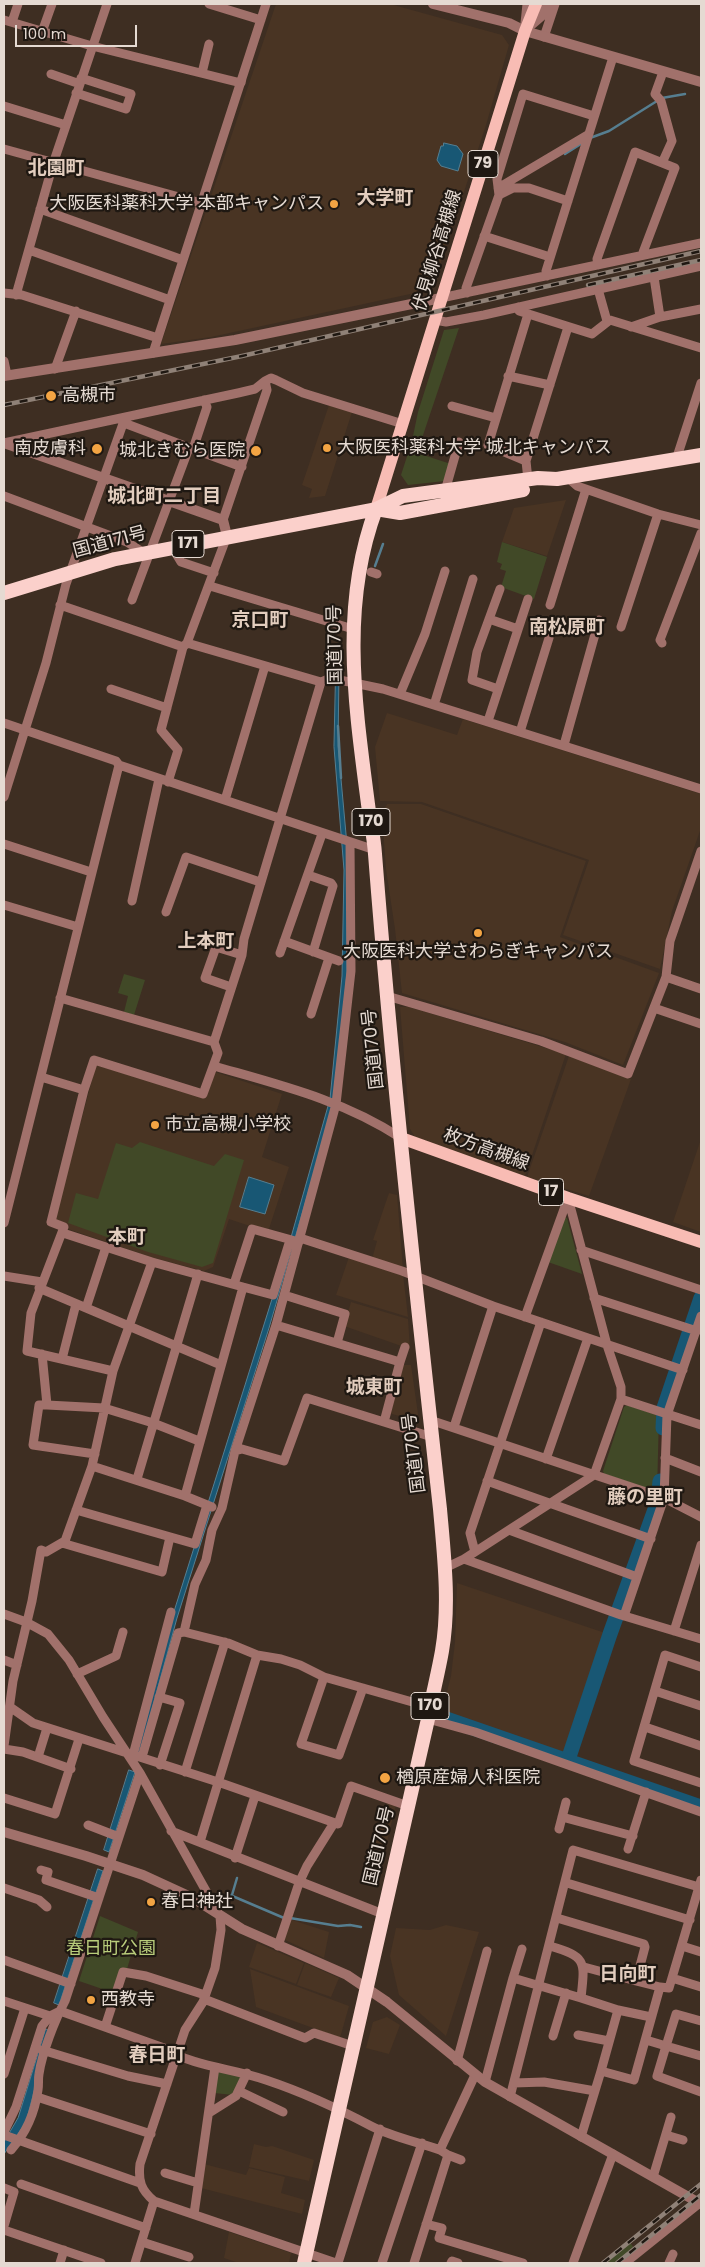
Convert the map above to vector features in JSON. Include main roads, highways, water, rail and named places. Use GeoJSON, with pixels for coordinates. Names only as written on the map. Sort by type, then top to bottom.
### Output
{"type":"FeatureCollection","features":[{"type":"Feature","properties":{"kind":"highway","name":"国道171号"},"geometry":{"type":"LineString","coordinates":[[4,593],[146,552],[376,509],[404,496],[528,480],[562,478],[701,456]]}},
{"type":"Feature","properties":{"kind":"highway","name":"国道171号"},"geometry":{"type":"LineString","coordinates":[[376,509],[400,513],[532,488],[562,478]]}},
{"type":"Feature","properties":{"kind":"highway","name":"国道170号"},"geometry":{"type":"LineString","coordinates":[[305,2258],[442,1650],[444,1568],[387,996],[375,850],[354,683],[353,630],[355,594],[367,534],[376,509]]}},
{"type":"Feature","properties":{"kind":"main road","name":"伏見柳谷高槻線"},"geometry":{"type":"LineString","coordinates":[[376,509],[525,31],[536,4]]}},
{"type":"Feature","properties":{"kind":"main road","name":"枚方高槻線"},"geometry":{"type":"LineString","coordinates":[[401,1138],[568,1198],[701,1242]]}},
{"type":"Feature","properties":{"kind":"water"},"geometry":{"type":"Polygon","coordinates":[[[444,143],[457,146],[463,154],[458,171],[441,166],[437,160],[441,146],[444,143]]]}},
{"type":"Feature","properties":{"kind":"water"},"geometry":{"type":"Polygon","coordinates":[[[336,672],[339,672],[338,746],[347,845],[347,972],[336,1097],[269,1328],[177,1618],[140,1753],[134,1751],[171,1621],[288,1248],[330,1099],[342,976],[344,870],[334,747],[336,672]]]}},
{"type":"Feature","properties":{"kind":"water"},"geometry":{"type":"Polygon","coordinates":[[[249,1177],[274,1185],[265,1214],[240,1207],[249,1177]]]}},
{"type":"Feature","properties":{"kind":"water"},"geometry":{"type":"Polygon","coordinates":[[[129,1770],[135,1772],[109,1852],[104,1850],[129,1770]]]}},
{"type":"Feature","properties":{"kind":"water"},"geometry":{"type":"Polygon","coordinates":[[[98,1869],[103,1871],[59,2005],[54,2003],[98,1869]]]}},
{"type":"Feature","properties":{"kind":"water"},"geometry":{"type":"Polygon","coordinates":[[[46,2029],[50,2031],[26,2122],[4,2154],[4,2142],[18,2118],[46,2029]]]}},
{"type":"Feature","properties":{"kind":"waterway"},"geometry":{"type":"LineString","coordinates":[[662,98],[685,94]]}},
{"type":"Feature","properties":{"kind":"waterway"},"geometry":{"type":"LineString","coordinates":[[590,138],[609,131],[657,101]]}},
{"type":"Feature","properties":{"kind":"waterway"},"geometry":{"type":"LineString","coordinates":[[565,154],[584,142]]}},
{"type":"Feature","properties":{"kind":"waterway"},"geometry":{"type":"LineString","coordinates":[[375,566],[383,544]]}},
{"type":"Feature","properties":{"kind":"waterway"},"geometry":{"type":"LineString","coordinates":[[338,726],[341,778]]}},
{"type":"Feature","properties":{"kind":"waterway"},"geometry":{"type":"LineString","coordinates":[[663,1428],[664,1408],[701,1298]]}},
{"type":"Feature","properties":{"kind":"waterway"},"geometry":{"type":"LineString","coordinates":[[568,1760],[610,1634],[658,1501],[660,1481]]}},
{"type":"Feature","properties":{"kind":"waterway"},"geometry":{"type":"LineString","coordinates":[[441,1717],[701,1807]]}},
{"type":"Feature","properties":{"kind":"waterway"},"geometry":{"type":"LineString","coordinates":[[232,1895],[237,1878]]}},
{"type":"Feature","properties":{"kind":"waterway"},"geometry":{"type":"LineString","coordinates":[[230,1895],[284,1918]]}},
{"type":"Feature","properties":{"kind":"waterway"},"geometry":{"type":"LineString","coordinates":[[290,1918],[338,1926],[350,1925],[361,1927]]}},
{"type":"Feature","properties":{"kind":"railway"},"geometry":{"type":"LineString","coordinates":[[4,405],[242,356],[701,251]]}},
{"type":"Feature","properties":{"kind":"railway"},"geometry":{"type":"LineString","coordinates":[[588,285],[701,260]]}},
{"type":"Feature","properties":{"kind":"railway"},"geometry":{"type":"LineString","coordinates":[[603,2263],[701,2184]]}},
{"type":"Feature","properties":{"kind":"railway"},"geometry":{"type":"LineString","coordinates":[[617,2263],[701,2195]]}},
{"type":"Feature","properties":{"kind":"place","name":"大阪医科薬科大学 本部キャンパス"},"geometry":{"type":"Point","coordinates":[334,204]}},
{"type":"Feature","properties":{"kind":"place","name":"高槻市"},"geometry":{"type":"Point","coordinates":[51,396]}},
{"type":"Feature","properties":{"kind":"place","name":"大阪医科薬科大学 城北キャンパス"},"geometry":{"type":"Point","coordinates":[327,448]}},
{"type":"Feature","properties":{"kind":"place","name":"南皮膚科"},"geometry":{"type":"Point","coordinates":[97,449]}},
{"type":"Feature","properties":{"kind":"place","name":"城北きむら医院"},"geometry":{"type":"Point","coordinates":[256,451]}},
{"type":"Feature","properties":{"kind":"place","name":"大阪医科大学さわらぎキャンパス"},"geometry":{"type":"Point","coordinates":[478,933]}},
{"type":"Feature","properties":{"kind":"place","name":"市立高槻小学校"},"geometry":{"type":"Point","coordinates":[155,1125]}},
{"type":"Feature","properties":{"kind":"place","name":"楢原産婦人科医院"},"geometry":{"type":"Point","coordinates":[385,1778]}},
{"type":"Feature","properties":{"kind":"place","name":"春日神社"},"geometry":{"type":"Point","coordinates":[151,1902]}},
{"type":"Feature","properties":{"kind":"place","name":"西教寺"},"geometry":{"type":"Point","coordinates":[91,2000]}},
{"type":"Feature","properties":{"kind":"district","name":"北園町"},"geometry":{"type":"Point","coordinates":[56,169]}},
{"type":"Feature","properties":{"kind":"district","name":"大学町"},"geometry":{"type":"Point","coordinates":[385,199]}},
{"type":"Feature","properties":{"kind":"district","name":"城北町二丁目"},"geometry":{"type":"Point","coordinates":[164,497]}},
{"type":"Feature","properties":{"kind":"district","name":"京口町"},"geometry":{"type":"Point","coordinates":[260,621]}},
{"type":"Feature","properties":{"kind":"district","name":"南松原町"},"geometry":{"type":"Point","coordinates":[567,628]}},
{"type":"Feature","properties":{"kind":"district","name":"上本町"},"geometry":{"type":"Point","coordinates":[206,942]}},
{"type":"Feature","properties":{"kind":"district","name":"本町"},"geometry":{"type":"Point","coordinates":[127,1238]}},
{"type":"Feature","properties":{"kind":"district","name":"城東町"},"geometry":{"type":"Point","coordinates":[374,1388]}},
{"type":"Feature","properties":{"kind":"district","name":"藤の里町"},"geometry":{"type":"Point","coordinates":[645,1498]}},
{"type":"Feature","properties":{"kind":"district","name":"日向町"},"geometry":{"type":"Point","coordinates":[628,1975]}},
{"type":"Feature","properties":{"kind":"district","name":"春日町"},"geometry":{"type":"Point","coordinates":[157,2056]}},
{"type":"Feature","properties":{"kind":"park label","name":"春日町公園"},"geometry":{"type":"Point","coordinates":[111,1949]}}]}
